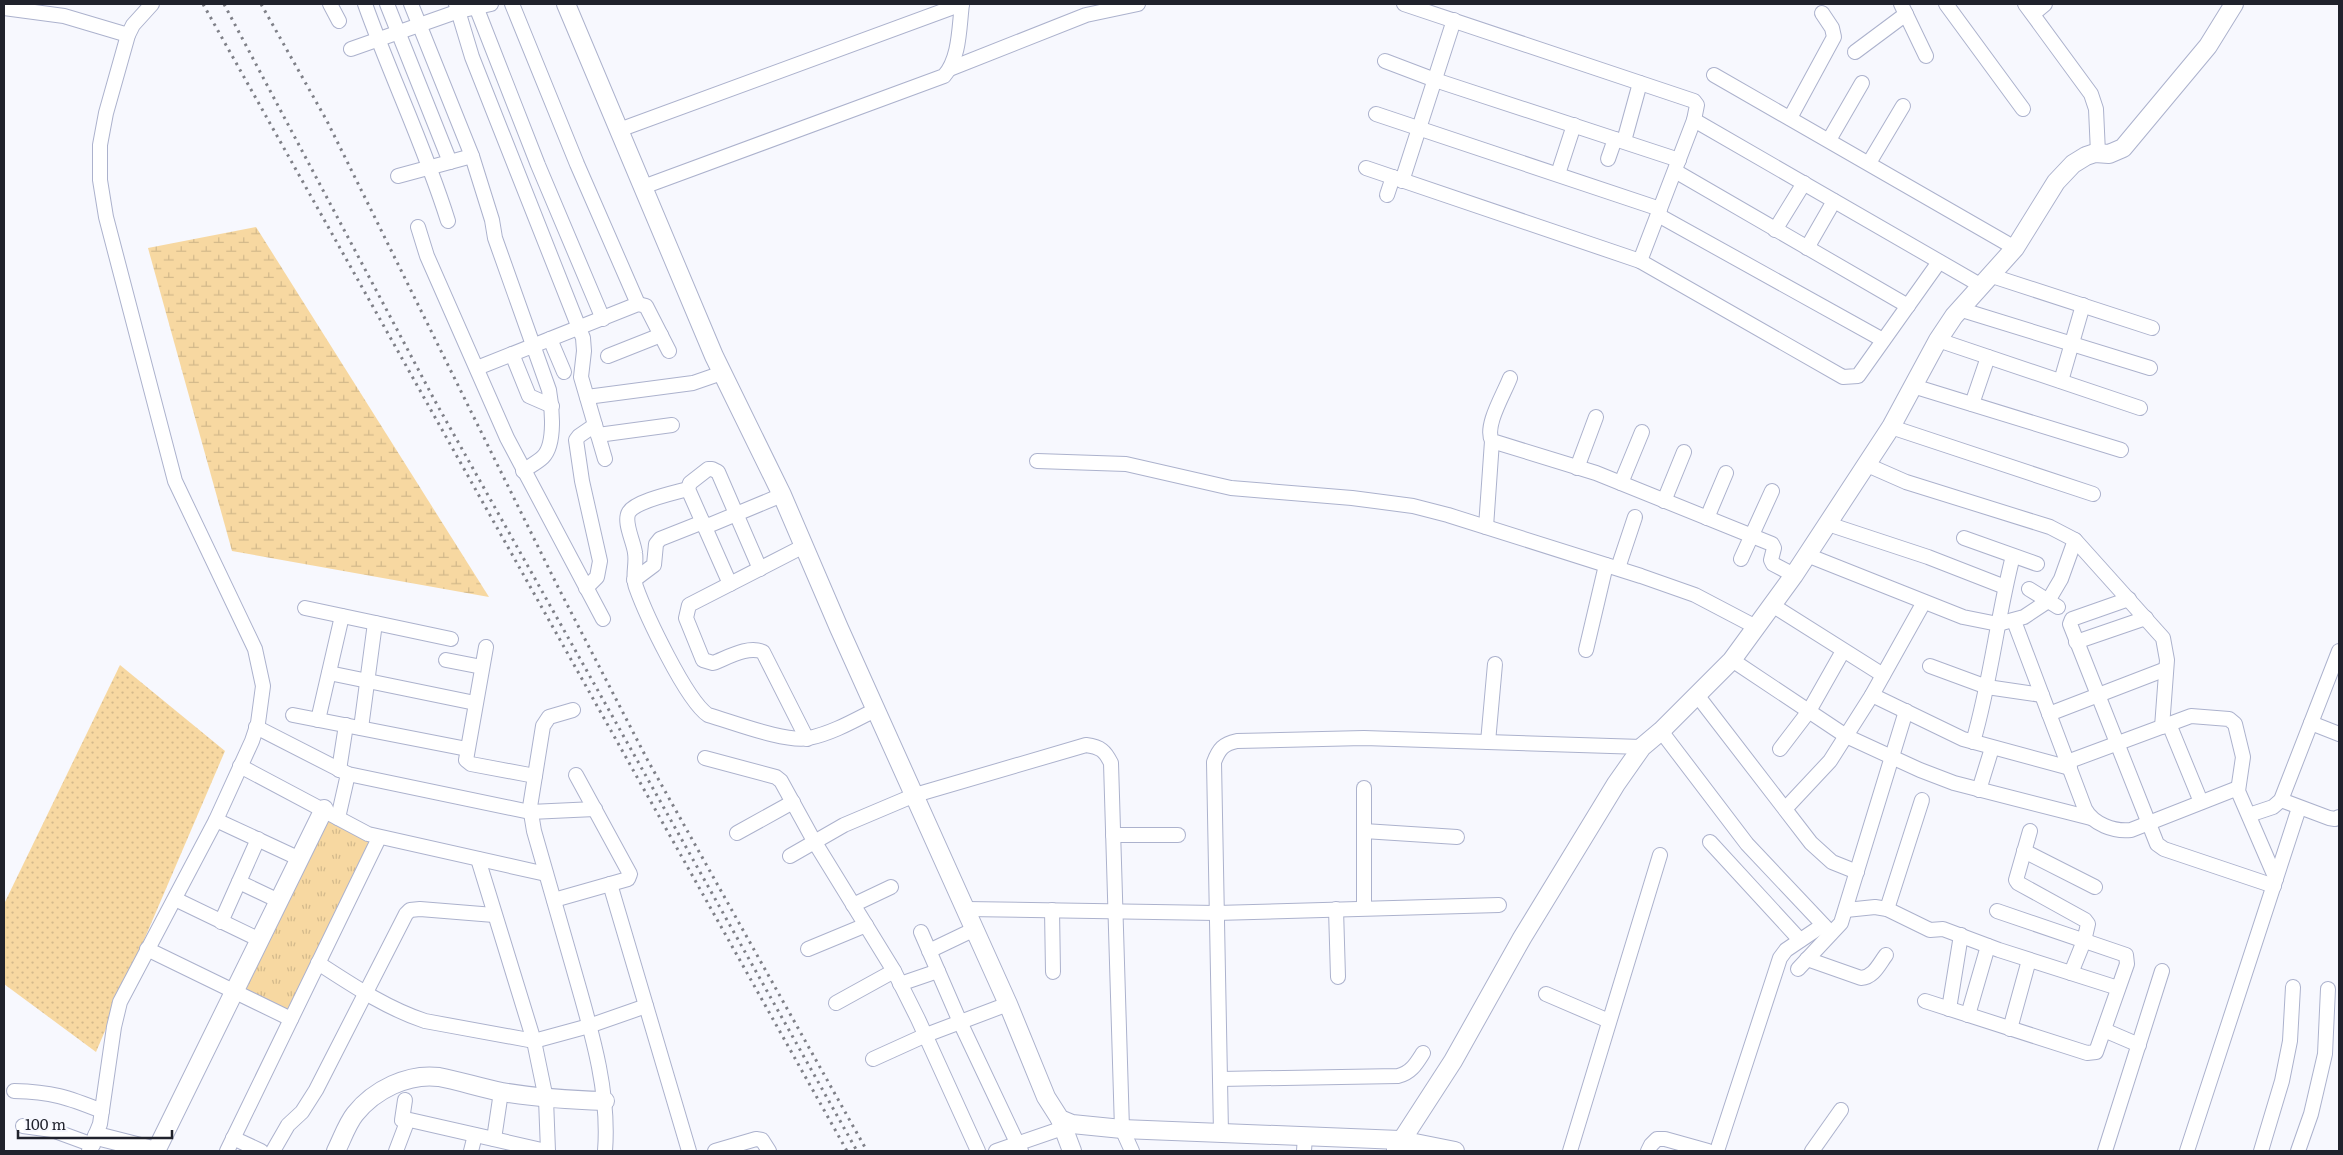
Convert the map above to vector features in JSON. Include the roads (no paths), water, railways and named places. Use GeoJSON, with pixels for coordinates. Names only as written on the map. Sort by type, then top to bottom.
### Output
{"type":"FeatureCollection","features":[{"type":"Feature","properties":{"kind":"main road"},"geometry":{"type":"LineString","coordinates":[[566,4],[722,374],[782,495],[1008,1004],[1046,1097],[1071,1136],[1122,1129],[1221,1133],[1305,1144],[1397,1146],[1456,1151]]}},
{"type":"Feature","properties":{"kind":"main road"},"geometry":{"type":"LineString","coordinates":[[1397,1146],[1453,1061],[1522,938],[1616,784],[1642,747],[1661,731],[1732,660],[1794,575],[1891,427],[1938,340],[1960,309],[2014,248],[2056,182],[2086,156],[2098,153],[2109,154],[2123,148],[2208,46],[2234,4]]}},
{"type":"Feature","properties":{"kind":"main road"},"geometry":{"type":"LineString","coordinates":[[93,1144],[156,1151],[300,859],[331,814]]}},
{"type":"Feature","properties":{"kind":"main road"},"geometry":{"type":"LineString","coordinates":[[336,1151],[354,1115],[369,1100],[392,1085],[419,1077],[438,1077],[501,1092],[546,1099],[605,1101]]}},
{"type":"Feature","properties":{"kind":"street"},"geometry":{"type":"LineString","coordinates":[[23,1126],[52,1130],[93,1144],[102,1112],[116,1015],[126,989],[216,820],[240,766],[256,727],[262,686],[261,668],[255,649],[175,481],[106,218],[100,180],[100,145],[106,112],[128,35],[133,25],[152,4]]}},
{"type":"Feature","properties":{"kind":"street"},"geometry":{"type":"LineString","coordinates":[[330,4],[339,21]]}},
{"type":"Feature","properties":{"kind":"street"},"geometry":{"type":"LineString","coordinates":[[365,4],[431,167],[448,221]]}},
{"type":"Feature","properties":{"kind":"street"},"geometry":{"type":"LineString","coordinates":[[387,4],[450,162]]}},
{"type":"Feature","properties":{"kind":"street"},"geometry":{"type":"LineString","coordinates":[[411,4],[472,156],[492,220],[495,238],[552,406],[548,450],[543,457],[524,471]]}},
{"type":"Feature","properties":{"kind":"street"},"geometry":{"type":"LineString","coordinates":[[351,49],[418,25],[457,8],[491,4]]}},
{"type":"Feature","properties":{"kind":"street"},"geometry":{"type":"LineString","coordinates":[[512,4],[577,164],[638,304]]}},
{"type":"Feature","properties":{"kind":"street"},"geometry":{"type":"LineString","coordinates":[[619,130],[962,4],[952,68]]}},
{"type":"Feature","properties":{"kind":"street"},"geometry":{"type":"LineString","coordinates":[[643,187],[771,139],[933,82],[944,76],[952,68],[1086,15],[1138,4]]}},
{"type":"Feature","properties":{"kind":"street"},"geometry":{"type":"LineString","coordinates":[[1404,4],[1694,101],[1697,105],[1694,120],[1640,262]]}},
{"type":"Feature","properties":{"kind":"street"},"geometry":{"type":"LineString","coordinates":[[1946,4],[2023,109]]}},
{"type":"Feature","properties":{"kind":"street"},"geometry":{"type":"LineString","coordinates":[[2045,4],[2029,9],[2091,94],[2096,109],[2098,153]]}},
{"type":"Feature","properties":{"kind":"street"},"geometry":{"type":"LineString","coordinates":[[476,6],[538,165],[603,318]]}},
{"type":"Feature","properties":{"kind":"street"},"geometry":{"type":"LineString","coordinates":[[1855,52],[1904,7],[1926,56]]}},
{"type":"Feature","properties":{"kind":"street"},"geometry":{"type":"LineString","coordinates":[[4,8],[64,16],[128,35]]}},
{"type":"Feature","properties":{"kind":"street"},"geometry":{"type":"LineString","coordinates":[[457,8],[472,57],[579,328],[584,351],[581,377],[605,459]]}},
{"type":"Feature","properties":{"kind":"street"},"geometry":{"type":"LineString","coordinates":[[1790,118],[1834,37],[1832,28],[1822,13]]}},
{"type":"Feature","properties":{"kind":"street"},"geometry":{"type":"LineString","coordinates":[[1387,195],[1398,179],[1420,127],[1454,20]]}},
{"type":"Feature","properties":{"kind":"street"},"geometry":{"type":"LineString","coordinates":[[1385,61],[1435,80],[1619,140],[1677,165],[1776,230],[1908,306]]}},
{"type":"Feature","properties":{"kind":"street"},"geometry":{"type":"LineString","coordinates":[[1714,75],[2014,248]]}},
{"type":"Feature","properties":{"kind":"street"},"geometry":{"type":"LineString","coordinates":[[1829,140],[1862,82]]}},
{"type":"Feature","properties":{"kind":"street"},"geometry":{"type":"LineString","coordinates":[[1608,159],[1619,140],[1640,83]]}},
{"type":"Feature","properties":{"kind":"street"},"geometry":{"type":"LineString","coordinates":[[1869,163],[1903,106]]}},
{"type":"Feature","properties":{"kind":"street"},"geometry":{"type":"LineString","coordinates":[[1376,114],[1558,174],[1659,212],[1884,340]]}},
{"type":"Feature","properties":{"kind":"street"},"geometry":{"type":"LineString","coordinates":[[1694,120],[1939,262],[1984,280],[2083,305],[2152,328]]}},
{"type":"Feature","properties":{"kind":"street"},"geometry":{"type":"LineString","coordinates":[[1558,174],[1574,125]]}},
{"type":"Feature","properties":{"kind":"street"},"geometry":{"type":"LineString","coordinates":[[398,176],[472,156]]}},
{"type":"Feature","properties":{"kind":"street"},"geometry":{"type":"LineString","coordinates":[[1366,168],[1640,262],[1843,377],[1852,378],[1858,376],[1939,262]]}},
{"type":"Feature","properties":{"kind":"street"},"geometry":{"type":"LineString","coordinates":[[1776,230],[1804,183]]}},
{"type":"Feature","properties":{"kind":"street"},"geometry":{"type":"LineString","coordinates":[[1808,248],[1834,201]]}},
{"type":"Feature","properties":{"kind":"street"},"geometry":{"type":"LineString","coordinates":[[418,227],[427,256],[507,438],[603,619]]}},
{"type":"Feature","properties":{"kind":"street"},"geometry":{"type":"LineString","coordinates":[[477,368],[638,304],[646,306],[669,351]]}},
{"type":"Feature","properties":{"kind":"street"},"geometry":{"type":"LineString","coordinates":[[2061,381],[2083,305]]}},
{"type":"Feature","properties":{"kind":"street"},"geometry":{"type":"LineString","coordinates":[[1960,309],[2150,368]]}},
{"type":"Feature","properties":{"kind":"street"},"geometry":{"type":"LineString","coordinates":[[608,356],[661,335]]}},
{"type":"Feature","properties":{"kind":"street"},"geometry":{"type":"LineString","coordinates":[[550,340],[564,372]]}},
{"type":"Feature","properties":{"kind":"street"},"geometry":{"type":"LineString","coordinates":[[1938,340],[2140,408]]}},
{"type":"Feature","properties":{"kind":"street"},"geometry":{"type":"LineString","coordinates":[[512,354],[529,396],[552,406]]}},
{"type":"Feature","properties":{"kind":"street"},"geometry":{"type":"LineString","coordinates":[[1972,404],[1988,357]]}},
{"type":"Feature","properties":{"kind":"street"},"geometry":{"type":"LineString","coordinates":[[587,397],[693,384],[722,374]]}},
{"type":"Feature","properties":{"kind":"street"},"geometry":{"type":"LineString","coordinates":[[1486,527],[1492,441],[1489,435],[1490,426],[1510,378]]}},
{"type":"Feature","properties":{"kind":"street"},"geometry":{"type":"LineString","coordinates":[[1913,386],[2121,450]]}},
{"type":"Feature","properties":{"kind":"street"},"geometry":{"type":"LineString","coordinates":[[1577,468],[1596,417]]}},
{"type":"Feature","properties":{"kind":"street"},"geometry":{"type":"LineString","coordinates":[[586,588],[596,577],[600,561],[582,481],[576,440],[579,436],[596,430],[672,425]]}},
{"type":"Feature","properties":{"kind":"street"},"geometry":{"type":"LineString","coordinates":[[1891,427],[2093,494]]}},
{"type":"Feature","properties":{"kind":"street"},"geometry":{"type":"LineString","coordinates":[[1621,483],[1642,432]]}},
{"type":"Feature","properties":{"kind":"street"},"geometry":{"type":"LineString","coordinates":[[1492,441],[1621,483],[1772,544],[1774,548],[1771,560],[1773,564],[1794,575]]}},
{"type":"Feature","properties":{"kind":"street"},"geometry":{"type":"LineString","coordinates":[[1664,500],[1684,452]]}},
{"type":"Feature","properties":{"kind":"street"},"geometry":{"type":"LineString","coordinates":[[1037,461],[1126,464],[1232,488],[1352,498],[1412,506],[1612,566],[1695,595],[1756,627]]}},
{"type":"Feature","properties":{"kind":"street"},"geometry":{"type":"LineString","coordinates":[[1866,464],[1906,482],[2050,527],[2075,540],[2146,618],[2166,643],[2166,725],[2201,802]]}},
{"type":"Feature","properties":{"kind":"street"},"geometry":{"type":"LineString","coordinates":[[730,584],[688,489],[690,483],[708,469],[715,470],[760,568]]}},
{"type":"Feature","properties":{"kind":"street"},"geometry":{"type":"LineString","coordinates":[[1707,518],[1726,473]]}},
{"type":"Feature","properties":{"kind":"street"},"geometry":{"type":"LineString","coordinates":[[688,489],[636,505],[629,511],[627,517],[635,553],[634,580],[675,670],[702,711],[708,715],[782,736],[808,739],[837,729],[877,709]]}},
{"type":"Feature","properties":{"kind":"street"},"geometry":{"type":"LineString","coordinates":[[1741,559],[1772,491]]}},
{"type":"Feature","properties":{"kind":"street"},"geometry":{"type":"LineString","coordinates":[[634,580],[654,565],[656,544],[660,539],[736,514],[782,495]]}},
{"type":"Feature","properties":{"kind":"street"},"geometry":{"type":"LineString","coordinates":[[1586,650],[1612,566],[1635,517]]}},
{"type":"Feature","properties":{"kind":"street"},"geometry":{"type":"LineString","coordinates":[[1828,524],[1928,557],[2005,587]]}},
{"type":"Feature","properties":{"kind":"street"},"geometry":{"type":"LineString","coordinates":[[1964,538],[2037,564]]}},
{"type":"Feature","properties":{"kind":"street"},"geometry":{"type":"LineString","coordinates":[[2053,604],[2075,540]]}},
{"type":"Feature","properties":{"kind":"street"},"geometry":{"type":"LineString","coordinates":[[804,546],[689,605],[686,610],[686,618],[703,660],[713,663],[748,650],[756,649],[763,652],[808,739]]}},
{"type":"Feature","properties":{"kind":"street"},"geometry":{"type":"LineString","coordinates":[[1808,555],[1964,617],[1998,624],[2014,621],[2053,604]]}},
{"type":"Feature","properties":{"kind":"street"},"geometry":{"type":"LineString","coordinates":[[1973,742],[1987,688],[2005,587],[2013,556]]}},
{"type":"Feature","properties":{"kind":"street"},"geometry":{"type":"LineString","coordinates":[[2029,589],[2053,604]]}},
{"type":"Feature","properties":{"kind":"street"},"geometry":{"type":"LineString","coordinates":[[2128,598],[2072,619],[2070,624],[2156,844],[2164,849],[2275,883]]}},
{"type":"Feature","properties":{"kind":"street"},"geometry":{"type":"LineString","coordinates":[[1786,808],[1830,761],[1872,695],[1924,602]]}},
{"type":"Feature","properties":{"kind":"street"},"geometry":{"type":"LineString","coordinates":[[1772,605],[1883,675]]}},
{"type":"Feature","properties":{"kind":"street"},"geometry":{"type":"LineString","coordinates":[[305,608],[451,639]]}},
{"type":"Feature","properties":{"kind":"street"},"geometry":{"type":"LineString","coordinates":[[318,720],[342,616]]}},
{"type":"Feature","properties":{"kind":"street"},"geometry":{"type":"LineString","coordinates":[[2076,642],[2146,618]]}},
{"type":"Feature","properties":{"kind":"street"},"geometry":{"type":"LineString","coordinates":[[2014,621],[2068,765],[2085,808],[2091,818]]}},
{"type":"Feature","properties":{"kind":"street"},"geometry":{"type":"LineString","coordinates":[[361,728],[375,623]]}},
{"type":"Feature","properties":{"kind":"street"},"geometry":{"type":"LineString","coordinates":[[486,647],[466,749],[466,760],[471,764],[535,776]]}},
{"type":"Feature","properties":{"kind":"street"},"geometry":{"type":"LineString","coordinates":[[1780,749],[1809,711],[1843,650]]}},
{"type":"Feature","properties":{"kind":"street"},"geometry":{"type":"LineString","coordinates":[[2249,815],[2273,807],[2281,800],[2338,659]]}},
{"type":"Feature","properties":{"kind":"street"},"geometry":{"type":"LineString","coordinates":[[446,660],[482,667]]}},
{"type":"Feature","properties":{"kind":"street"},"geometry":{"type":"LineString","coordinates":[[1732,660],[1846,736],[1929,774],[1979,790],[2091,818],[2108,827],[2123,831],[2238,788]]}},
{"type":"Feature","properties":{"kind":"street"},"geometry":{"type":"LineString","coordinates":[[1488,742],[1495,664]]}},
{"type":"Feature","properties":{"kind":"street"},"geometry":{"type":"LineString","coordinates":[[1930,666],[1987,688],[2042,695]]}},
{"type":"Feature","properties":{"kind":"street"},"geometry":{"type":"LineString","coordinates":[[2049,714],[2166,669]]}},
{"type":"Feature","properties":{"kind":"street"},"geometry":{"type":"LineString","coordinates":[[329,673],[476,703]]}},
{"type":"Feature","properties":{"kind":"street"},"geometry":{"type":"LineString","coordinates":[[1697,695],[1822,854],[1832,862],[1857,872]]}},
{"type":"Feature","properties":{"kind":"street"},"geometry":{"type":"LineString","coordinates":[[1872,695],[1973,742],[2068,765],[2166,725],[2198,716],[2229,719],[2235,724],[2243,757],[2238,788],[2275,883]]}},
{"type":"Feature","properties":{"kind":"street"},"geometry":{"type":"LineString","coordinates":[[573,710],[549,717],[543,726],[530,812],[590,1026],[605,1101],[605,1151]]}},
{"type":"Feature","properties":{"kind":"street"},"geometry":{"type":"LineString","coordinates":[[1717,1151],[1780,958],[1786,950],[1800,940],[1841,923],[1906,711]]}},
{"type":"Feature","properties":{"kind":"street"},"geometry":{"type":"LineString","coordinates":[[293,715],[466,749]]}},
{"type":"Feature","properties":{"kind":"street"},"geometry":{"type":"LineString","coordinates":[[2311,723],[2339,734]]}},
{"type":"Feature","properties":{"kind":"street"},"geometry":{"type":"LineString","coordinates":[[331,814],[344,772],[346,725]]}},
{"type":"Feature","properties":{"kind":"street"},"geometry":{"type":"LineString","coordinates":[[256,727],[344,772],[530,812],[595,809]]}},
{"type":"Feature","properties":{"kind":"street"},"geometry":{"type":"LineString","coordinates":[[1661,731],[1747,844],[1827,929]]}},
{"type":"Feature","properties":{"kind":"street"},"geometry":{"type":"LineString","coordinates":[[1221,1133],[1214,762],[1218,751],[1225,744],[1237,741],[1364,738],[1642,747]]}},
{"type":"Feature","properties":{"kind":"street"},"geometry":{"type":"LineString","coordinates":[[790,856],[844,825],[916,795],[1086,746],[1098,747],[1106,753],[1111,764],[1122,1129],[1132,1151]]}},
{"type":"Feature","properties":{"kind":"street"},"geometry":{"type":"LineString","coordinates":[[1979,790],[1992,748]]}},
{"type":"Feature","properties":{"kind":"street"},"geometry":{"type":"LineString","coordinates":[[705,758],[776,777],[781,781],[814,841],[894,971],[926,1035],[978,1151]]}},
{"type":"Feature","properties":{"kind":"street"},"geometry":{"type":"LineString","coordinates":[[240,766],[379,838],[546,874]]}},
{"type":"Feature","properties":{"kind":"street"},"geometry":{"type":"LineString","coordinates":[[554,900],[628,879],[630,874],[576,775]]}},
{"type":"Feature","properties":{"kind":"street"},"geometry":{"type":"LineString","coordinates":[[1364,788],[1364,908]]}},
{"type":"Feature","properties":{"kind":"street"},"geometry":{"type":"LineString","coordinates":[[1886,909],[1922,800]]}},
{"type":"Feature","properties":{"kind":"street"},"geometry":{"type":"LineString","coordinates":[[2281,800],[2329,818],[2335,819],[2339,817]]}},
{"type":"Feature","properties":{"kind":"street"},"geometry":{"type":"LineString","coordinates":[[737,833],[793,802]]}},
{"type":"Feature","properties":{"kind":"street"},"geometry":{"type":"LineString","coordinates":[[2187,1151],[2299,808]]}},
{"type":"Feature","properties":{"kind":"street"},"geometry":{"type":"LineString","coordinates":[[216,820],[300,859]]}},
{"type":"Feature","properties":{"kind":"street"},"geometry":{"type":"LineString","coordinates":[[1364,831],[1457,836]]}},
{"type":"Feature","properties":{"kind":"street"},"geometry":{"type":"LineString","coordinates":[[2030,831],[2016,876],[2018,883],[2085,920],[2088,927],[2071,973]]}},
{"type":"Feature","properties":{"kind":"street"},"geometry":{"type":"LineString","coordinates":[[1113,835],[1178,835]]}},
{"type":"Feature","properties":{"kind":"street"},"geometry":{"type":"LineString","coordinates":[[226,1151],[379,838]]}},
{"type":"Feature","properties":{"kind":"street"},"geometry":{"type":"LineString","coordinates":[[221,922],[258,839]]}},
{"type":"Feature","properties":{"kind":"street"},"geometry":{"type":"LineString","coordinates":[[1710,842],[1800,940]]}},
{"type":"Feature","properties":{"kind":"street"},"geometry":{"type":"LineString","coordinates":[[2024,851],[2095,887]]}},
{"type":"Feature","properties":{"kind":"street"},"geometry":{"type":"LineString","coordinates":[[1570,1151],[1660,855]]}},
{"type":"Feature","properties":{"kind":"street"},"geometry":{"type":"LineString","coordinates":[[405,1100],[402,1120],[407,1122],[414,1120],[547,1151],[546,1099],[534,1041],[478,859]]}},
{"type":"Feature","properties":{"kind":"street"},"geometry":{"type":"LineString","coordinates":[[239,882],[279,900]]}},
{"type":"Feature","properties":{"kind":"street"},"geometry":{"type":"LineString","coordinates":[[610,884],[689,1151]]}},
{"type":"Feature","properties":{"kind":"street"},"geometry":{"type":"LineString","coordinates":[[853,905],[891,887]]}},
{"type":"Feature","properties":{"kind":"street"},"geometry":{"type":"LineString","coordinates":[[175,899],[260,940]]}},
{"type":"Feature","properties":{"kind":"street"},"geometry":{"type":"LineString","coordinates":[[966,909],[1216,912],[1499,905]]}},
{"type":"Feature","properties":{"kind":"street"},"geometry":{"type":"LineString","coordinates":[[1846,910],[1875,907],[1886,909],[1930,930],[1943,929],[2029,960],[2118,988]]}},
{"type":"Feature","properties":{"kind":"street"},"geometry":{"type":"LineString","coordinates":[[273,1151],[288,1125],[302,1112],[316,1090],[406,914],[410,910],[420,909],[494,915]]}},
{"type":"Feature","properties":{"kind":"street"},"geometry":{"type":"LineString","coordinates":[[1336,909],[1338,977]]}},
{"type":"Feature","properties":{"kind":"street"},"geometry":{"type":"LineString","coordinates":[[1052,910],[1053,972]]}},
{"type":"Feature","properties":{"kind":"street"},"geometry":{"type":"LineString","coordinates":[[1925,1001],[2092,1054],[2098,1050],[2127,964],[2126,955],[1997,911]]}},
{"type":"Feature","properties":{"kind":"street"},"geometry":{"type":"LineString","coordinates":[[808,949],[866,925]]}},
{"type":"Feature","properties":{"kind":"street"},"geometry":{"type":"LineString","coordinates":[[929,951],[975,929]]}},
{"type":"Feature","properties":{"kind":"street"},"geometry":{"type":"LineString","coordinates":[[1827,929],[1803,964],[1861,978],[1868,977],[1873,973],[1886,955]]}},
{"type":"Feature","properties":{"kind":"street"},"geometry":{"type":"LineString","coordinates":[[921,932],[960,1022],[1020,1147]]}},
{"type":"Feature","properties":{"kind":"street"},"geometry":{"type":"LineString","coordinates":[[1949,1009],[1962,935]]}},
{"type":"Feature","properties":{"kind":"street"},"geometry":{"type":"LineString","coordinates":[[1968,1015],[1988,946]]}},
{"type":"Feature","properties":{"kind":"street"},"geometry":{"type":"LineString","coordinates":[[147,950],[291,1019]]}},
{"type":"Feature","properties":{"kind":"street"},"geometry":{"type":"LineString","coordinates":[[2010,1028],[2029,960]]}},
{"type":"Feature","properties":{"kind":"street"},"geometry":{"type":"LineString","coordinates":[[318,963],[364,994],[425,1021],[534,1041],[590,1026],[646,1006]]}},
{"type":"Feature","properties":{"kind":"street"},"geometry":{"type":"LineString","coordinates":[[836,1003],[894,971]]}},
{"type":"Feature","properties":{"kind":"street"},"geometry":{"type":"LineString","coordinates":[[900,984],[938,971]]}},
{"type":"Feature","properties":{"kind":"street"},"geometry":{"type":"LineString","coordinates":[[2105,1151],[2162,971]]}},
{"type":"Feature","properties":{"kind":"street"},"geometry":{"type":"LineString","coordinates":[[2261,1151],[2282,1081],[2290,1041],[2293,987]]}},
{"type":"Feature","properties":{"kind":"street"},"geometry":{"type":"LineString","coordinates":[[2298,1151],[2312,1114],[2325,1054],[2328,989]]}},
{"type":"Feature","properties":{"kind":"street"},"geometry":{"type":"LineString","coordinates":[[1546,994],[1609,1021]]}},
{"type":"Feature","properties":{"kind":"street"},"geometry":{"type":"LineString","coordinates":[[873,1059],[926,1035],[1008,1004]]}},
{"type":"Feature","properties":{"kind":"street"},"geometry":{"type":"LineString","coordinates":[[2104,1030],[2138,1044]]}},
{"type":"Feature","properties":{"kind":"street"},"geometry":{"type":"LineString","coordinates":[[1220,1079],[1398,1076],[1406,1074],[1414,1068],[1423,1053]]}},
{"type":"Feature","properties":{"kind":"street"},"geometry":{"type":"LineString","coordinates":[[14,1091],[66,1096],[102,1112]]}},
{"type":"Feature","properties":{"kind":"street"},"geometry":{"type":"LineString","coordinates":[[494,1139],[501,1092]]}},
{"type":"Feature","properties":{"kind":"street"},"geometry":{"type":"LineString","coordinates":[[1812,1151],[1841,1110]]}},
{"type":"Feature","properties":{"kind":"street"},"geometry":{"type":"LineString","coordinates":[[396,1151],[407,1122]]}},
{"type":"Feature","properties":{"kind":"street"},"geometry":{"type":"LineString","coordinates":[[471,1151],[475,1135]]}},
{"type":"Feature","properties":{"kind":"street"},"geometry":{"type":"LineString","coordinates":[[996,1151],[1071,1136]]}},
{"type":"Feature","properties":{"kind":"street"},"geometry":{"type":"LineString","coordinates":[[233,1138],[261,1151]]}},
{"type":"Feature","properties":{"kind":"street"},"geometry":{"type":"LineString","coordinates":[[1648,1151],[1650,1145],[1657,1139],[1665,1139],[1708,1151]]}},
{"type":"Feature","properties":{"kind":"street"},"geometry":{"type":"LineString","coordinates":[[715,1151],[762,1140],[769,1151]]}},
{"type":"Feature","properties":{"kind":"railway"},"geometry":{"type":"LineString","coordinates":[[203,4],[847,1151]]}},
{"type":"Feature","properties":{"kind":"railway"},"geometry":{"type":"LineString","coordinates":[[224,4],[435,401],[857,1151]]}},
{"type":"Feature","properties":{"kind":"railway"},"geometry":{"type":"LineString","coordinates":[[261,4],[327,121],[558,587],[647,759],[867,1151]]}}]}
